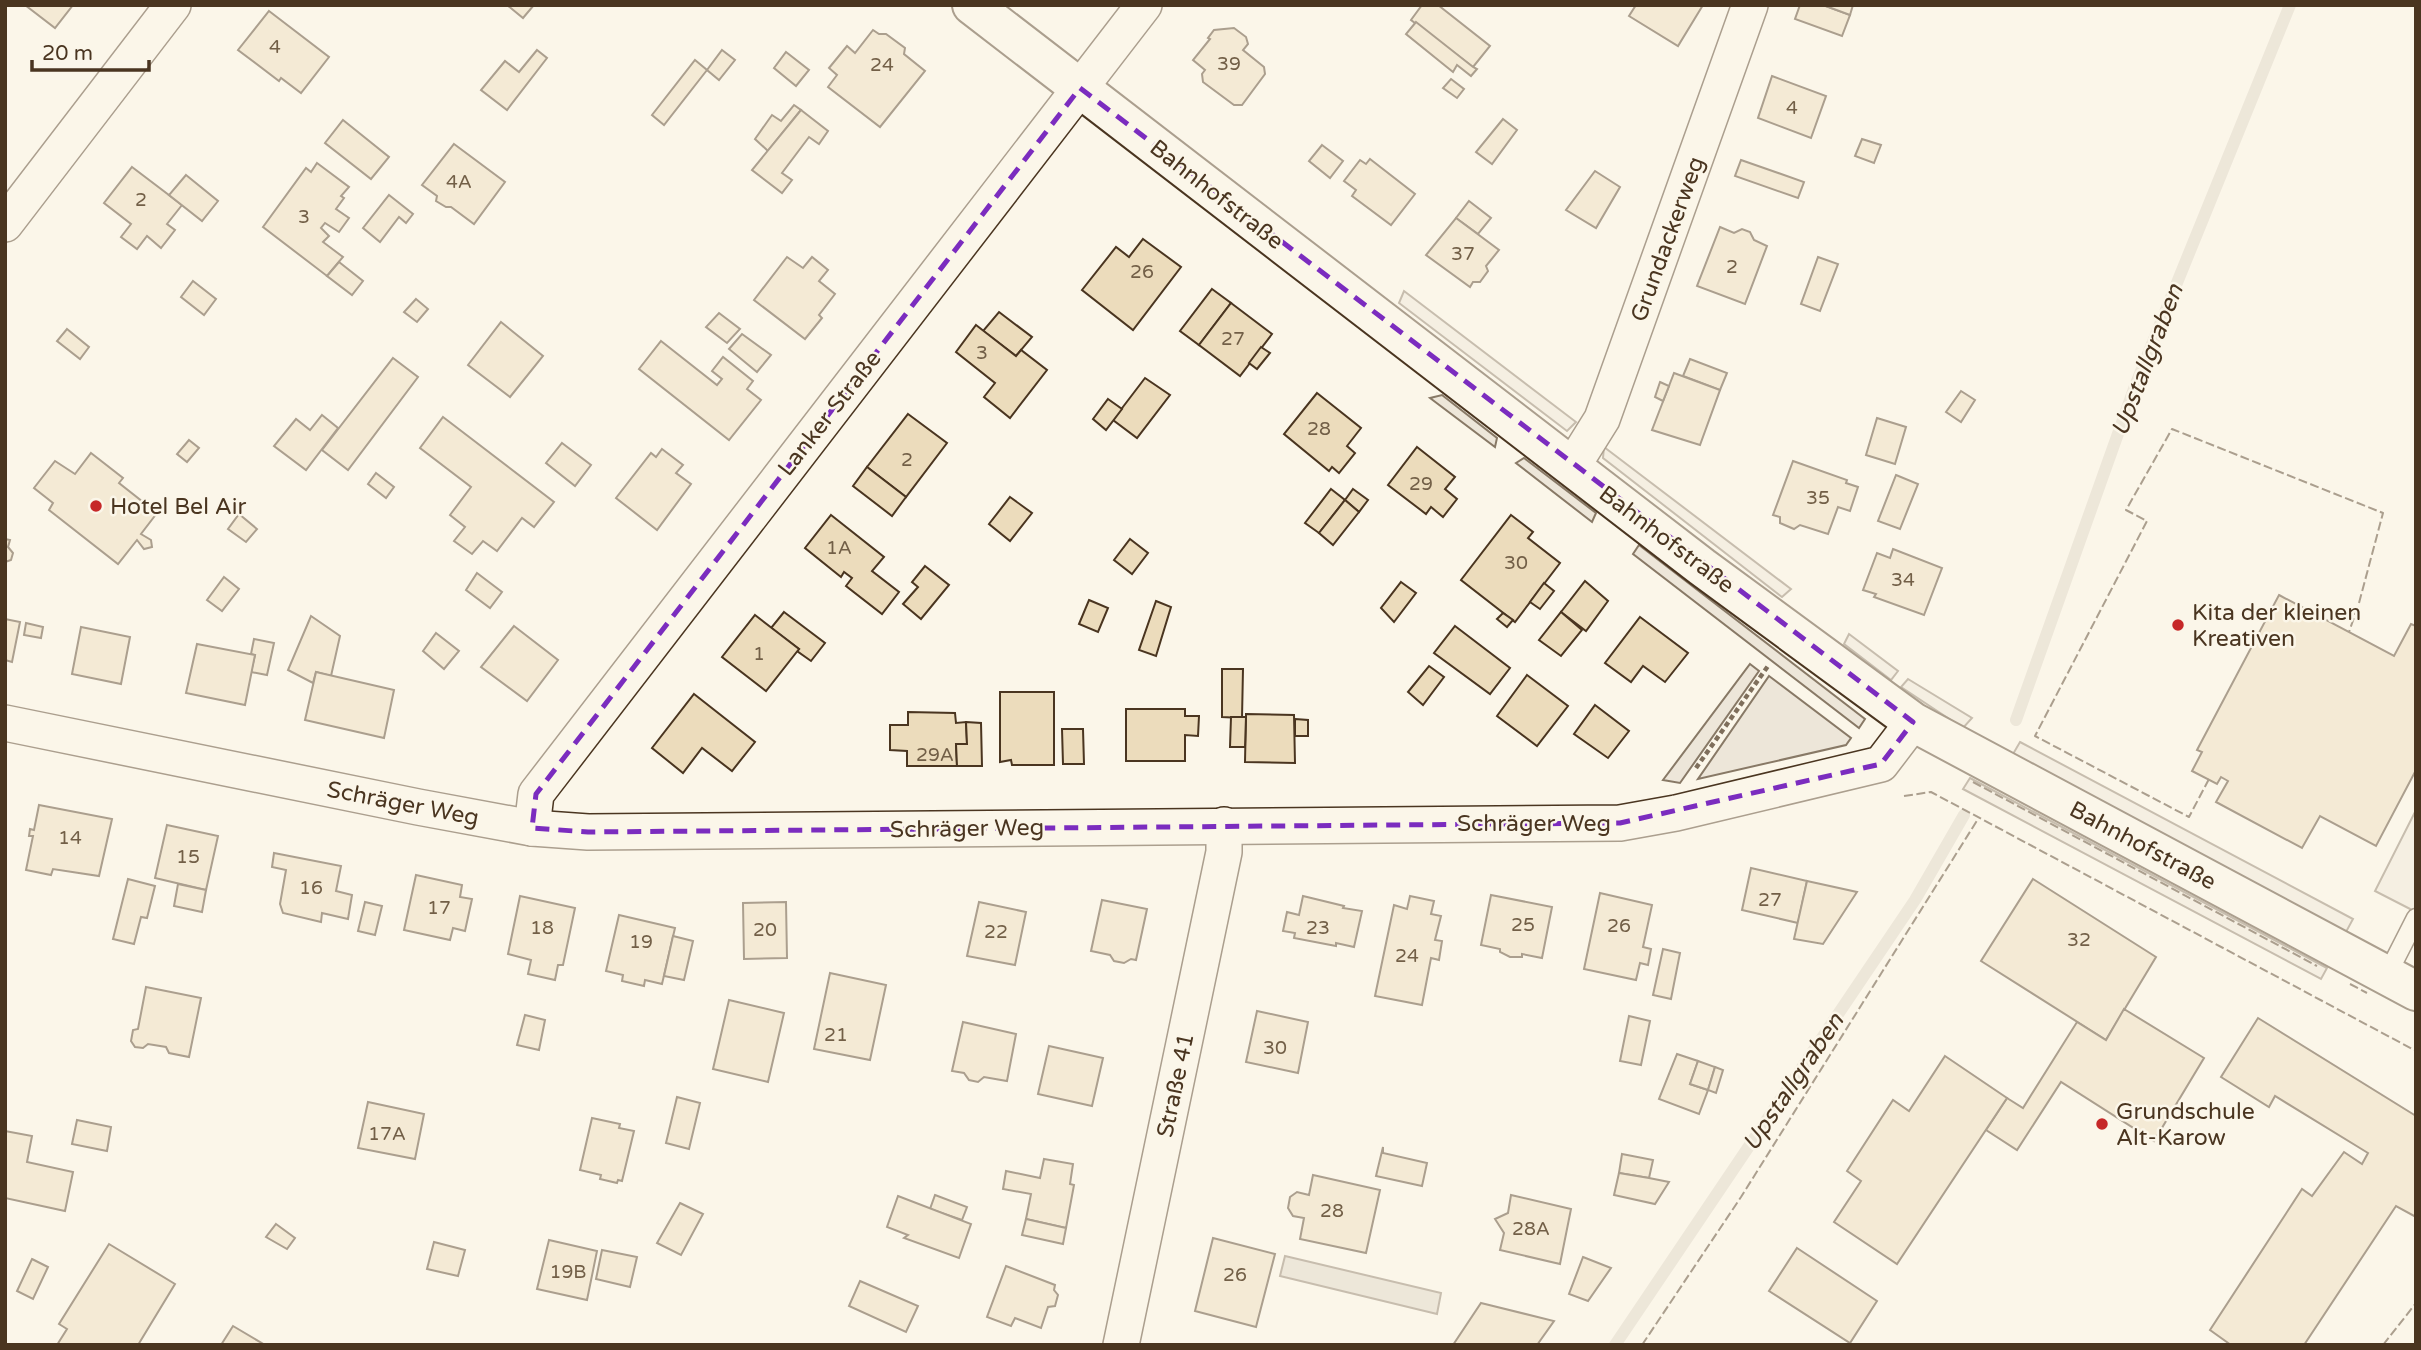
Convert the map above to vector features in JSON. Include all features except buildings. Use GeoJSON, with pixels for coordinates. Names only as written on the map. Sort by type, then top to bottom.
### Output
{"type":"FeatureCollection","features":[{"type":"Feature","properties":{"kind":"main road","name":"Bahnhofstraße"},"geometry":{"type":"LineString","coordinates":[[972,5],[1702,567],[1913,722],[2401,983]]}},
{"type":"Feature","properties":{"kind":"street"},"geometry":{"type":"LineString","coordinates":[[5,224],[173,5]]}},
{"type":"Feature","properties":{"kind":"street","name":"Lanker Straße"},"geometry":{"type":"LineString","coordinates":[[532,828],[536,793],[1144,5]]}},
{"type":"Feature","properties":{"kind":"street","name":"Grundackerweg"},"geometry":{"type":"LineString","coordinates":[[1572,467],[1602,419],[1750,5]]}},
{"type":"Feature","properties":{"kind":"street","name":"Schräger Weg"},"geometry":{"type":"LineString","coordinates":[[5,723],[418,807],[532,828],[588,832],[1620,823],[1676,813],[1881,764],[1913,722]]}},
{"type":"Feature","properties":{"kind":"street","name":"Straße 41"},"geometry":{"type":"LineString","coordinates":[[1121,1345],[1224,852],[1224,825]]}},
{"type":"Feature","properties":{"kind":"lane"},"geometry":{"type":"LineString","coordinates":[[2401,983],[2416,918]]}},
{"type":"Feature","properties":{"kind":"path"},"geometry":{"type":"LineString","coordinates":[[1676,813],[1681,789],[1768,666]]}},
{"type":"Feature","properties":{"kind":"highlighted area"},"geometry":{"type":"Polygon","coordinates":[[[1080,88],[1913,722],[1881,764],[1620,823],[588,832],[532,828],[536,794],[1080,88]]]}},
{"type":"Feature","properties":{"kind":"shaded area"},"geometry":{"type":"Polygon","coordinates":[[[1404,291],[1576,422],[1567,431],[1399,303],[1404,291]]]}},
{"type":"Feature","properties":{"kind":"shaded area"},"geometry":{"type":"Polygon","coordinates":[[[1442,395],[1497,438],[1495,447],[1430,398],[1442,395]]]}},
{"type":"Feature","properties":{"kind":"shaded area"},"geometry":{"type":"Polygon","coordinates":[[[1604,447],[1791,589],[1782,597],[1603,458],[1604,447]]]}},
{"type":"Feature","properties":{"kind":"shaded area"},"geometry":{"type":"Polygon","coordinates":[[[1524,458],[1596,513],[1592,522],[1516,463],[1524,458]]]}},
{"type":"Feature","properties":{"kind":"shaded area"},"geometry":{"type":"Polygon","coordinates":[[[1639,545],[1865,719],[1859,728],[1633,554],[1639,545]]]}},
{"type":"Feature","properties":{"kind":"shaded area"},"geometry":{"type":"Polygon","coordinates":[[[1849,634],[1898,671],[1891,680],[1844,644],[1849,634]]]}},
{"type":"Feature","properties":{"kind":"shaded area"},"geometry":{"type":"Polygon","coordinates":[[[1750,664],[1759,671],[1680,783],[1663,780],[1750,664]]]}},
{"type":"Feature","properties":{"kind":"shaded area"},"geometry":{"type":"Polygon","coordinates":[[[1769,676],[1851,738],[1846,745],[1698,779],[1769,676]]]}},
{"type":"Feature","properties":{"kind":"shaded area"},"geometry":{"type":"Polygon","coordinates":[[[1908,679],[1972,718],[1963,728],[1901,687],[1908,679]]]}},
{"type":"Feature","properties":{"kind":"shaded area"},"geometry":{"type":"Polygon","coordinates":[[[2020,742],[2353,919],[2346,932],[2013,754],[2020,742]]]}},
{"type":"Feature","properties":{"kind":"shaded area"},"geometry":{"type":"Polygon","coordinates":[[[1970,778],[2327,968],[2321,979],[1963,789],[1970,778]]]}},
{"type":"Feature","properties":{"kind":"shaded area"},"geometry":{"type":"Polygon","coordinates":[[[2416,810],[2416,912],[2375,891],[2416,810]]]}},
{"type":"Feature","properties":{"kind":"shaded area"},"geometry":{"type":"Polygon","coordinates":[[[1285,1256],[1441,1293],[1437,1314],[1280,1276],[1285,1256]]]}},
{"type":"Feature","properties":{"kind":"waterway","name":"Upstallgraben"},"geometry":{"type":"LineString","coordinates":[[2016,720],[2135,386],[2290,5]]}},
{"type":"Feature","properties":{"kind":"waterway","name":"Upstallgraben"},"geometry":{"type":"LineString","coordinates":[[1615,1345],[1915,900],[1964,815]]}},
{"type":"Feature","properties":{"kind":"fence"},"geometry":{"type":"LineString","coordinates":[[2209,779],[2189,817],[2035,736],[2147,521],[2126,510],[2172,429],[2383,513],[2349,632]]}},
{"type":"Feature","properties":{"kind":"fence"},"geometry":{"type":"LineString","coordinates":[[1973,782],[2317,966]]}},
{"type":"Feature","properties":{"kind":"fence"},"geometry":{"type":"LineString","coordinates":[[1904,796],[1931,792],[2416,1051]]}},
{"type":"Feature","properties":{"kind":"fence"},"geometry":{"type":"LineString","coordinates":[[1642,1345],[1741,1197],[1978,819]]}},
{"type":"Feature","properties":{"kind":"fence"},"geometry":{"type":"LineString","coordinates":[[2350,984],[2367,993]]}},
{"type":"Feature","properties":{"kind":"fence"},"geometry":{"type":"LineString","coordinates":[[2383,1345],[2416,1303]]}},
{"type":"Feature","properties":{"kind":"place","name":"Hotel Bel Air"},"geometry":{"type":"Point","coordinates":[96,506]}},
{"type":"Feature","properties":{"kind":"place","name":"Kita der kleinen Kreativen"},"geometry":{"type":"Point","coordinates":[2178,625]}},
{"type":"Feature","properties":{"kind":"place","name":"Grundschule Alt-Karow"},"geometry":{"type":"Point","coordinates":[2102,1124]}}]}
